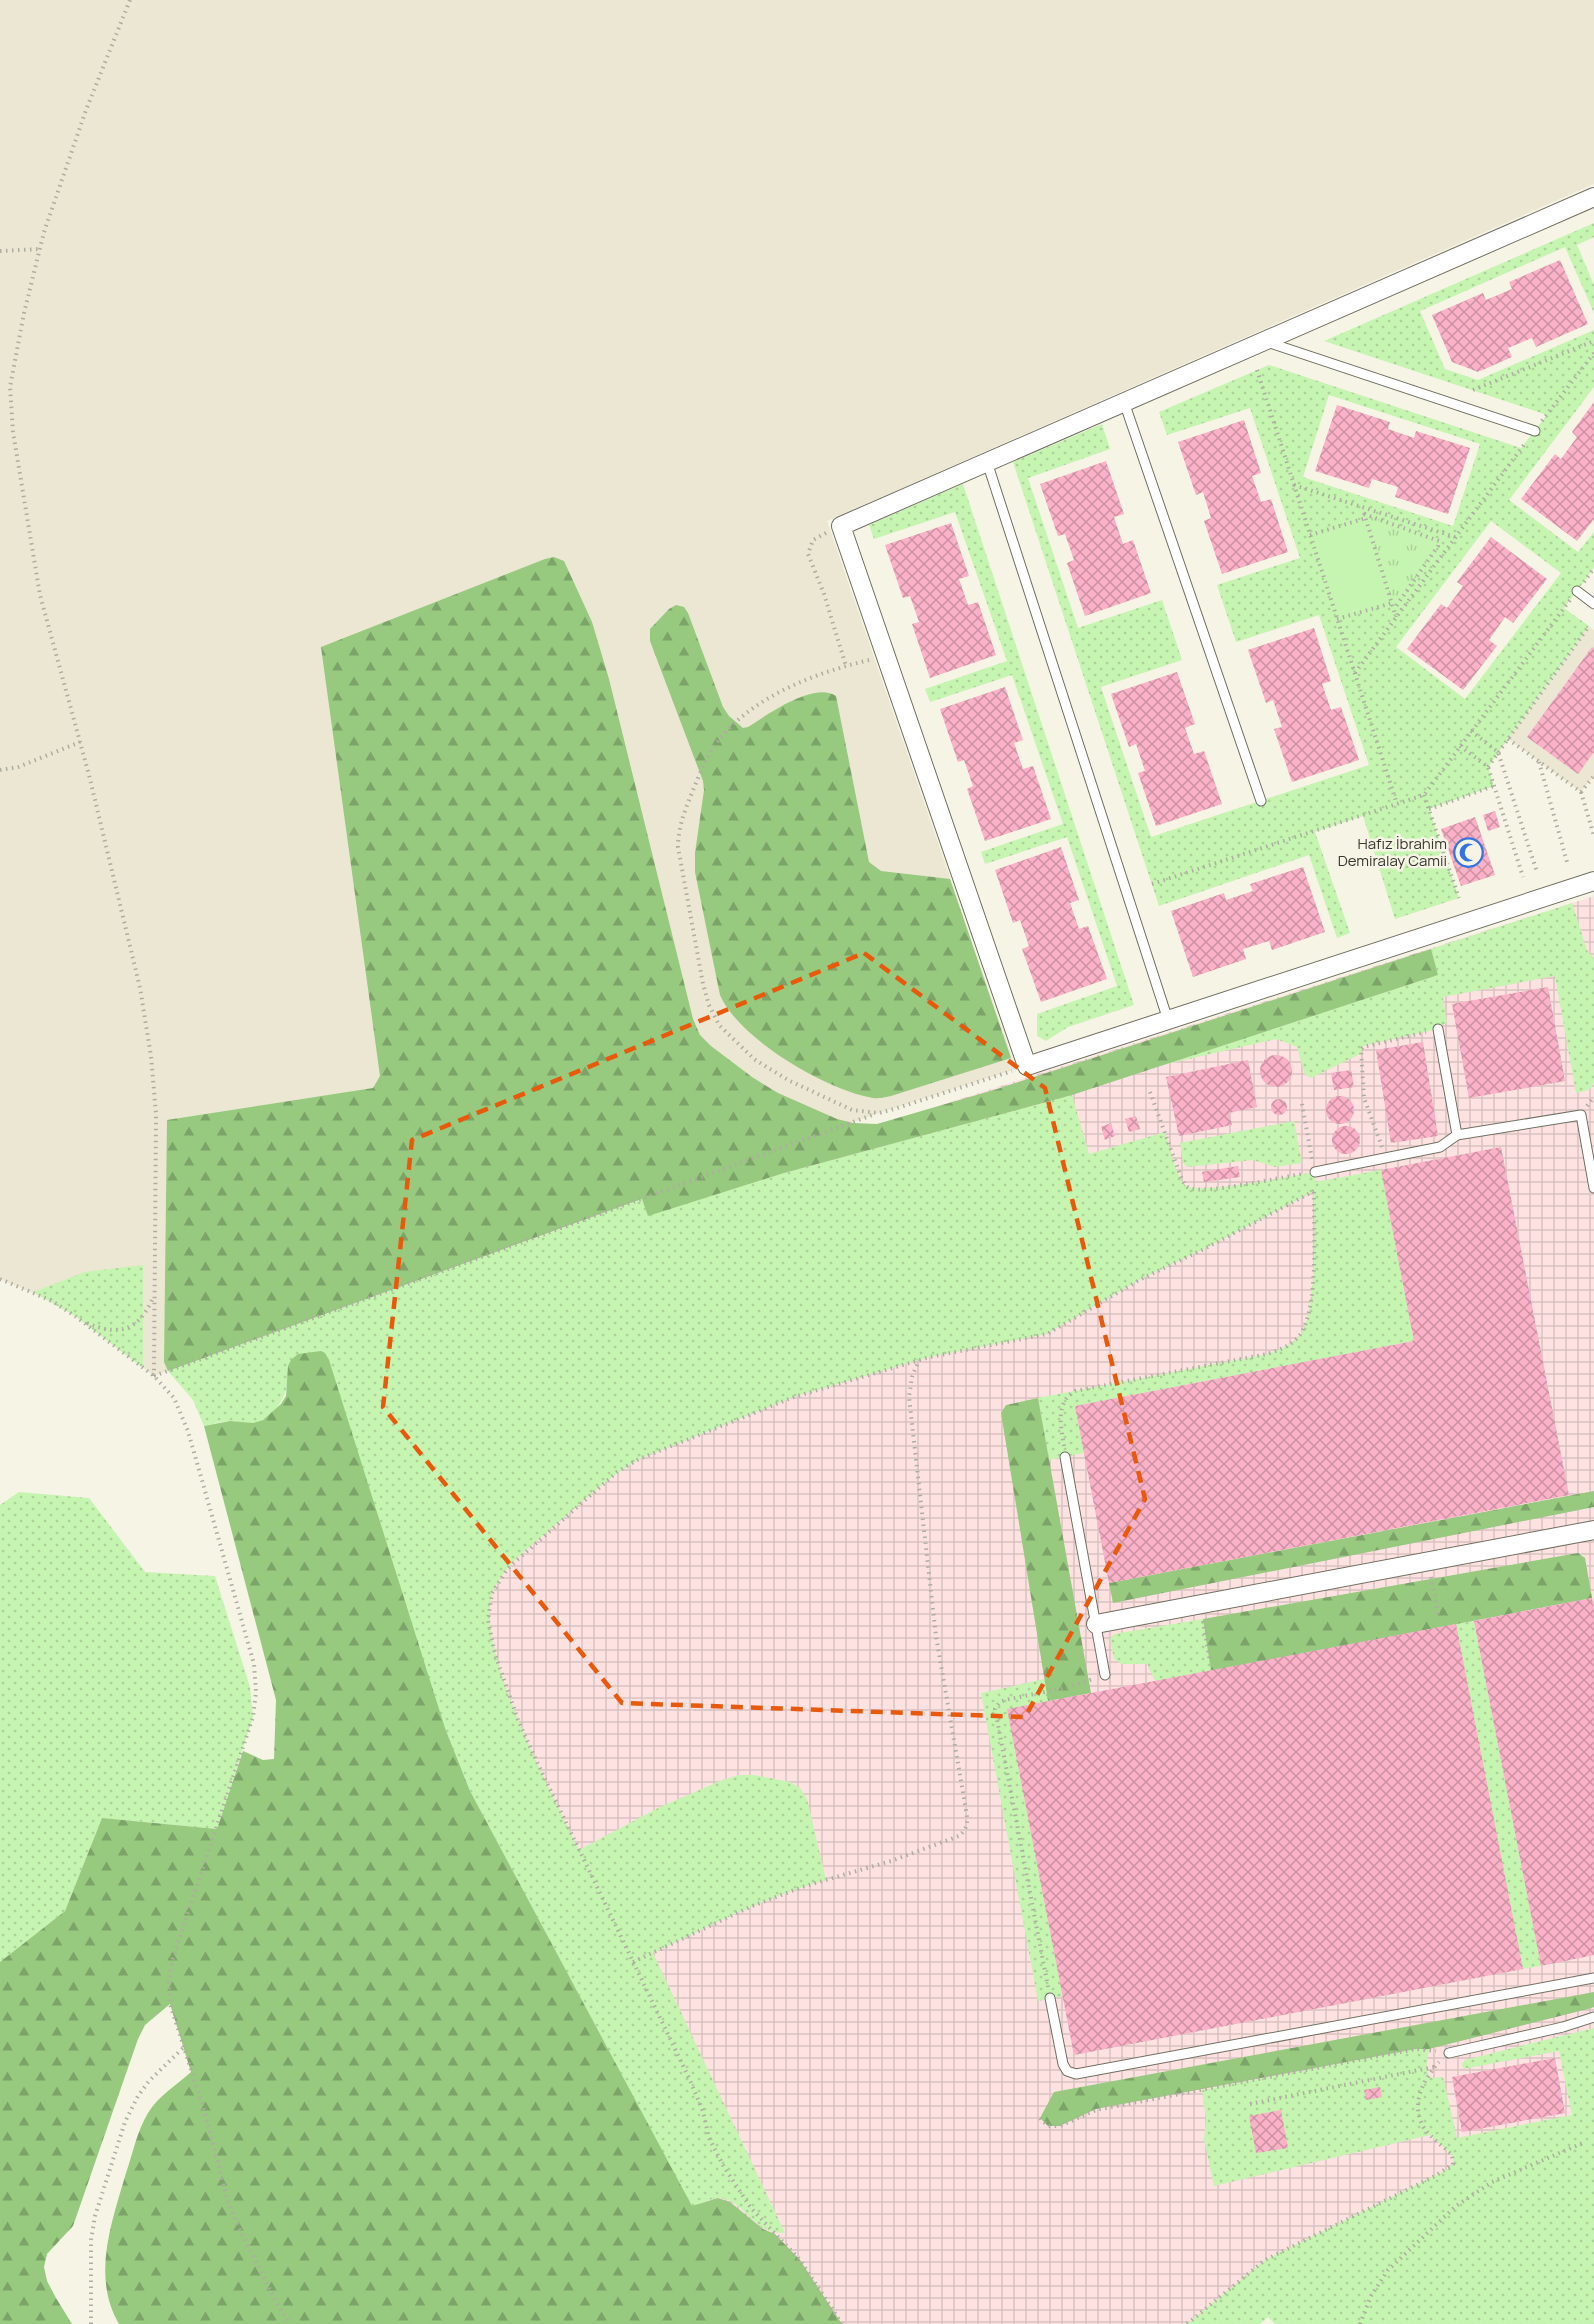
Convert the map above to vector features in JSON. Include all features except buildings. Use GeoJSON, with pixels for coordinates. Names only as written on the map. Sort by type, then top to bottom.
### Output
{"type":"FeatureCollection","features":[{"type":"Feature","properties":{"kind":"street"},"geometry":{"type":"LineString","coordinates":[[1594,197],[841,526],[1027,1066],[1594,881]]}},
{"type":"Feature","properties":{"kind":"street"},"geometry":{"type":"LineString","coordinates":[[1096,1624],[1594,1530]]}},
{"type":"Feature","properties":{"kind":"lane"},"geometry":{"type":"LineString","coordinates":[[1264,341],[1535,431]]}},
{"type":"Feature","properties":{"kind":"lane"},"geometry":{"type":"LineString","coordinates":[[1124,402],[1261,801]]}},
{"type":"Feature","properties":{"kind":"lane"},"geometry":{"type":"LineString","coordinates":[[987,462],[1168,1020]]}},
{"type":"Feature","properties":{"kind":"lane"},"geometry":{"type":"LineString","coordinates":[[1577,591],[1594,604]]}},
{"type":"Feature","properties":{"kind":"lane"},"geometry":{"type":"LineString","coordinates":[[1438,1029],[1457,1135]]}},
{"type":"Feature","properties":{"kind":"lane"},"geometry":{"type":"LineString","coordinates":[[1314,1172],[1440,1147],[1457,1135],[1581,1115],[1594,1188]]}},
{"type":"Feature","properties":{"kind":"lane"},"geometry":{"type":"LineString","coordinates":[[1065,1457],[1105,1675]]}},
{"type":"Feature","properties":{"kind":"lane"},"geometry":{"type":"LineString","coordinates":[[1050,1998],[1063,2064],[1067,2071],[1076,2074],[1594,1978]]}},
{"type":"Feature","properties":{"kind":"lane"},"geometry":{"type":"LineString","coordinates":[[1449,2053],[1563,2027],[1594,2017]]}},
{"type":"Feature","properties":{"kind":"path"},"geometry":{"type":"LineString","coordinates":[[130,0],[86,110],[40,249],[13,362],[10,387],[11,410],[39,596],[80,742],[140,988],[156,1089],[154,1376]]}},
{"type":"Feature","properties":{"kind":"path"},"geometry":{"type":"LineString","coordinates":[[0,251],[40,249]]}},
{"type":"Feature","properties":{"kind":"path"},"geometry":{"type":"LineString","coordinates":[[1473,390],[1594,341]]}},
{"type":"Feature","properties":{"kind":"path"},"geometry":{"type":"LineString","coordinates":[[1355,673],[1594,353]]}},
{"type":"Feature","properties":{"kind":"path"},"geometry":{"type":"LineString","coordinates":[[1257,370],[1397,804]]}},
{"type":"Feature","properties":{"kind":"path"},"geometry":{"type":"LineString","coordinates":[[1294,485],[1455,537]]}},
{"type":"Feature","properties":{"kind":"path"},"geometry":{"type":"LineString","coordinates":[[1362,507],[1396,616]]}},
{"type":"Feature","properties":{"kind":"path"},"geometry":{"type":"LineString","coordinates":[[1310,535],[1365,516],[1439,541],[1438,546],[1394,609]]}},
{"type":"Feature","properties":{"kind":"path"},"geometry":{"type":"LineString","coordinates":[[841,526],[813,540],[808,554],[824,594],[846,666]]}},
{"type":"Feature","properties":{"kind":"path"},"geometry":{"type":"LineString","coordinates":[[1152,884],[1424,795],[1594,568]]}},
{"type":"Feature","properties":{"kind":"path"},"geometry":{"type":"LineString","coordinates":[[1337,619],[1392,603]]}},
{"type":"Feature","properties":{"kind":"path"},"geometry":{"type":"LineString","coordinates":[[1488,767],[1589,626]]}},
{"type":"Feature","properties":{"kind":"path"},"geometry":{"type":"LineString","coordinates":[[879,1113],[852,1110],[788,1080],[754,1059],[719,1025],[705,995],[678,856],[678,835],[682,817],[702,769],[721,737],[752,710],[783,691],[846,666],[886,656]]}},
{"type":"Feature","properties":{"kind":"path"},"geometry":{"type":"LineString","coordinates":[[1471,731],[1498,752],[1537,872]]}},
{"type":"Feature","properties":{"kind":"path"},"geometry":{"type":"LineString","coordinates":[[1508,739],[1581,792],[1594,836]]}},
{"type":"Feature","properties":{"kind":"path"},"geometry":{"type":"LineString","coordinates":[[0,770],[18,767],[80,742]]}},
{"type":"Feature","properties":{"kind":"path"},"geometry":{"type":"LineString","coordinates":[[1460,746],[1488,767],[1522,877]]}},
{"type":"Feature","properties":{"kind":"path"},"geometry":{"type":"LineString","coordinates":[[1539,762],[1567,862]]}},
{"type":"Feature","properties":{"kind":"path"},"geometry":{"type":"LineString","coordinates":[[1581,792],[1594,776]]}},
{"type":"Feature","properties":{"kind":"path"},"geometry":{"type":"LineString","coordinates":[[1429,809],[1494,786]]}},
{"type":"Feature","properties":{"kind":"path"},"geometry":{"type":"LineString","coordinates":[[1424,795],[1460,898]]}},
{"type":"Feature","properties":{"kind":"path"},"geometry":{"type":"LineString","coordinates":[[1386,1158],[1364,1098],[1361,1049],[1438,1029]]}},
{"type":"Feature","properties":{"kind":"path"},"geometry":{"type":"LineString","coordinates":[[154,1376],[879,1113],[1027,1066]]}},
{"type":"Feature","properties":{"kind":"path"},"geometry":{"type":"LineString","coordinates":[[1150,1092],[1180,1177],[1185,1185],[1191,1188],[1213,1189],[1314,1172]]}},
{"type":"Feature","properties":{"kind":"path"},"geometry":{"type":"LineString","coordinates":[[1065,1457],[1061,1407],[1065,1398],[1075,1391],[1267,1354],[1289,1345],[1298,1338],[1305,1327],[1311,1303],[1314,1191],[1314,1172],[1302,1104]]}},
{"type":"Feature","properties":{"kind":"path"},"geometry":{"type":"LineString","coordinates":[[842,2324],[800,2260],[751,2208],[724,2167],[710,2138],[696,2093],[518,1720],[490,1637],[489,1606],[492,1593],[508,1568],[610,1477],[639,1459],[794,1398],[919,1360],[1047,1334],[1141,1279],[1202,1250],[1314,1191]]}},
{"type":"Feature","properties":{"kind":"path"},"geometry":{"type":"LineString","coordinates":[[0,1279],[52,1301],[80,1320],[154,1376],[174,1398],[188,1431],[255,1664],[253,1717],[172,1961],[169,1983],[170,2004],[205,2113],[227,2198],[274,2300],[290,2324]]}},
{"type":"Feature","properties":{"kind":"path"},"geometry":{"type":"LineString","coordinates":[[80,1320],[108,1330],[124,1329],[141,1319],[153,1297]]}},
{"type":"Feature","properties":{"kind":"path"},"geometry":{"type":"LineString","coordinates":[[633,1962],[750,1907],[801,1887],[891,1861],[959,1836],[966,1830],[968,1822],[932,1605],[909,1397],[912,1377],[919,1360]]}},
{"type":"Feature","properties":{"kind":"path"},"geometry":{"type":"LineString","coordinates":[[1428,1561],[1438,1618]]}},
{"type":"Feature","properties":{"kind":"path"},"geometry":{"type":"LineString","coordinates":[[1201,1604],[1210,1662]]}},
{"type":"Feature","properties":{"kind":"path"},"geometry":{"type":"LineString","coordinates":[[1050,1998],[995,1709],[1000,1702],[1005,1700],[1069,1687],[1105,1675]]}},
{"type":"Feature","properties":{"kind":"path"},"geometry":{"type":"LineString","coordinates":[[91,2324],[90,2240],[95,2216],[125,2122],[134,2103],[149,2081],[183,2048]]}},
{"type":"Feature","properties":{"kind":"path"},"geometry":{"type":"LineString","coordinates":[[1040,2118],[1048,2126],[1060,2126],[1096,2109],[1416,2049],[1449,2053]]}},
{"type":"Feature","properties":{"kind":"path"},"geometry":{"type":"LineString","coordinates":[[1187,2324],[1265,2260],[1448,2169],[1453,2164],[1452,2155],[1425,2129],[1419,2111],[1423,2084],[1428,2074],[1449,2053]]}},
{"type":"Feature","properties":{"kind":"path"},"geometry":{"type":"LineString","coordinates":[[1250,2104],[1435,2067]]}},
{"type":"Feature","properties":{"kind":"path"},"geometry":{"type":"LineString","coordinates":[[1360,2324],[1371,2296],[1388,2270],[1456,2206],[1492,2182],[1585,2142]]}},
{"type":"Feature","properties":{"kind":"highlighted area"},"geometry":{"type":"Polygon","coordinates":[[[864,953],[1045,1088],[1145,1499],[1025,1717],[622,1703],[383,1407],[412,1140],[864,953]]]}},
{"type":"Feature","properties":{"kind":"shaded area"},"geometry":{"type":"Polygon","coordinates":[[[0,0],[1594,0],[1594,184],[827,521],[1016,1069],[879,1113],[154,1376],[52,1301],[0,1279],[0,0]]]}},
{"type":"Feature","properties":{"kind":"shaded area"},"geometry":{"type":"Polygon","coordinates":[[[1589,626],[1594,630],[1594,776],[1581,792],[1508,739],[1589,626]]]}},
{"type":"Feature","properties":{"kind":"shaded area"},"geometry":{"type":"Polygon","coordinates":[[[1594,896],[1594,2132],[1212,2324],[762,2324],[329,1360],[853,1123],[868,1125],[888,1122],[1594,896]]]}},
{"type":"Feature","properties":{"kind":"green space"},"geometry":{"type":"Polygon","coordinates":[[[1594,223],[1594,237],[1577,245],[1594,285],[1594,313],[1565,247],[1420,311],[1445,369],[1478,380],[1594,330],[1594,387],[1509,500],[1578,552],[1594,532],[1594,568],[1564,608],[1589,626],[1488,767],[1494,786],[1429,809],[1459,898],[1395,919],[1363,816],[1315,832],[1350,933],[1337,938],[1309,855],[1159,906],[1013,462],[1102,424],[1110,449],[1028,478],[1078,628],[1162,600],[1182,660],[1101,687],[1151,837],[1369,765],[1319,615],[1236,642],[1217,585],[1300,558],[1250,408],[1167,435],[1159,412],[1269,365],[1521,448],[1547,415],[1324,341],[1594,223]],[[1329,395],[1303,477],[1453,526],[1480,444],[1329,395]],[[1491,521],[1396,647],[1465,699],[1561,573],[1491,521]]]}},
{"type":"Feature","properties":{"kind":"green space"},"geometry":{"type":"Polygon","coordinates":[[[963,484],[1134,1005],[1068,1027],[1046,1041],[1037,1036],[1037,1014],[1117,986],[1067,837],[985,864],[981,852],[1063,824],[1012,675],[930,702],[925,689],[1007,661],[955,512],[874,539],[869,525],[963,484]]]}},
{"type":"Feature","properties":{"kind":"green space"},"geometry":{"type":"Polygon","coordinates":[[[1364,514],[1439,541],[1438,546],[1394,609],[1364,514]]]}},
{"type":"Feature","properties":{"kind":"green space"},"geometry":{"type":"Polygon","coordinates":[[[1366,518],[1392,603],[1337,619],[1310,535],[1366,518]]]}},
{"type":"Feature","properties":{"kind":"green space"},"geometry":{"type":"Polygon","coordinates":[[[554,557],[564,561],[592,622],[609,679],[693,1019],[700,1035],[711,1046],[752,1077],[778,1093],[837,1119],[853,1123],[877,1124],[997,1089],[1431,949],[1438,975],[1072,1095],[784,1173],[648,1216],[642,1199],[168,1371],[164,1362],[167,1120],[373,1088],[380,1076],[321,647],[554,557]]]}},
{"type":"Feature","properties":{"kind":"green space"},"geometry":{"type":"Polygon","coordinates":[[[676,605],[684,607],[688,613],[723,707],[729,716],[743,728],[803,696],[827,693],[836,696],[869,862],[881,871],[950,879],[1011,1058],[891,1096],[873,1098],[832,1085],[786,1060],[745,1029],[730,1012],[720,995],[695,872],[703,781],[650,641],[650,629],[669,609],[676,605]]]}},
{"type":"Feature","properties":{"kind":"green space"},"geometry":{"type":"Polygon","coordinates":[[[1572,903],[1587,950],[1594,959],[1594,1083],[1589,1090],[1576,1093],[1555,976],[1443,997],[1447,1022],[1438,1029],[1363,1046],[1360,1054],[1311,1078],[1305,1075],[1297,1047],[1276,1039],[1163,1065],[1438,975],[1431,949],[1572,903]]]}},
{"type":"Feature","properties":{"kind":"green space"},"geometry":{"type":"Polygon","coordinates":[[[1072,1095],[1089,1154],[1165,1132],[1182,1181],[1193,1188],[1226,1187],[1315,1172],[1315,1182],[1381,1170],[1414,1341],[1075,1406],[1084,1453],[1049,1460],[1038,1398],[1267,1354],[1284,1348],[1298,1338],[1308,1317],[1312,1282],[1313,1192],[1141,1279],[1047,1334],[930,1357],[794,1397],[640,1459],[596,1490],[520,1556],[504,1573],[493,1592],[490,1616],[494,1647],[504,1683],[535,1759],[579,1850],[658,1808],[739,1775],[754,1775],[790,1782],[800,1788],[807,1799],[826,1880],[760,1903],[653,1953],[785,2233],[774,2232],[757,2223],[736,2204],[728,2200],[716,2198],[692,2207],[470,1791],[445,1728],[287,1384],[280,1404],[264,1419],[251,1423],[229,1421],[204,1426],[193,1400],[168,1371],[643,1199],[649,1215],[784,1173],[1072,1095]]]}},
{"type":"Feature","properties":{"kind":"green space"},"geometry":{"type":"Polygon","coordinates":[[[1294,1121],[1302,1163],[1275,1167],[1253,1160],[1187,1167],[1183,1163],[1180,1143],[1294,1121]]]}},
{"type":"Feature","properties":{"kind":"green space"},"geometry":{"type":"Polygon","coordinates":[[[143,1265],[143,1368],[75,1316],[33,1292],[85,1272],[143,1265]]]}},
{"type":"Feature","properties":{"kind":"green space"},"geometry":{"type":"Polygon","coordinates":[[[321,1351],[329,1360],[445,1728],[470,1791],[692,2206],[718,2198],[730,2202],[763,2229],[775,2234],[800,2260],[842,2324],[119,2324],[106,2287],[105,2268],[115,2211],[144,2120],[157,2101],[191,2072],[170,2004],[145,2025],[138,2039],[73,2226],[47,2254],[44,2267],[47,2281],[72,2324],[0,2324],[0,1962],[65,1911],[102,1818],[217,1829],[243,1751],[263,1760],[274,1759],[276,1700],[204,1426],[230,1421],[253,1423],[263,1420],[281,1404],[286,1396],[288,1366],[291,1360],[298,1354],[321,1351]]]}},
{"type":"Feature","properties":{"kind":"green space"},"geometry":{"type":"Polygon","coordinates":[[[1038,1398],[1091,1693],[1048,1701],[1001,1413],[1006,1405],[1038,1398]]]}},
{"type":"Feature","properties":{"kind":"green space"},"geometry":{"type":"Polygon","coordinates":[[[1594,1491],[1594,1507],[1113,1603],[1109,1583],[1594,1491]]]}},
{"type":"Feature","properties":{"kind":"green space"},"geometry":{"type":"Polygon","coordinates":[[[19,1492],[89,1498],[145,1572],[215,1576],[250,1687],[253,1717],[217,1829],[102,1818],[65,1911],[0,1962],[0,1505],[19,1492]]]}},
{"type":"Feature","properties":{"kind":"green space"},"geometry":{"type":"Polygon","coordinates":[[[1578,1553],[1585,1558],[1592,1598],[1211,1671],[1203,1619],[1578,1553]]]}},
{"type":"Feature","properties":{"kind":"green space"},"geometry":{"type":"Polygon","coordinates":[[[1203,1619],[1211,1671],[1155,1681],[1147,1664],[1122,1664],[1114,1659],[1110,1639],[1114,1634],[1203,1619]]]}},
{"type":"Feature","properties":{"kind":"green space"},"geometry":{"type":"Polygon","coordinates":[[[1474,1621],[1541,1966],[1523,1969],[1456,1624],[1474,1621]]]}},
{"type":"Feature","properties":{"kind":"green space"},"geometry":{"type":"Polygon","coordinates":[[[1045,1679],[1063,1996],[1038,2001],[981,1693],[1045,1679]]]}},
{"type":"Feature","properties":{"kind":"green space"},"geometry":{"type":"Polygon","coordinates":[[[1594,1992],[1594,2007],[1429,2049],[1416,2049],[1096,2109],[1060,2126],[1048,2126],[1040,2118],[1054,2092],[1594,1992]]]}},
{"type":"Feature","properties":{"kind":"green space"},"geometry":{"type":"Polygon","coordinates":[[[1594,2028],[1594,2324],[1275,2324],[1268,2317],[1260,2324],[1187,2324],[1265,2260],[1448,2169],[1453,2161],[1452,2155],[1430,2135],[1214,2186],[1204,2139],[1206,2119],[1202,2090],[1416,2049],[1429,2049],[1428,2072],[1432,2078],[1443,2077],[1457,2138],[1572,2115],[1559,2051],[1463,2069],[1462,2064],[1465,2060],[1594,2028]]]}},
{"type":"Feature","properties":{"kind":"place","name":"Hafız İbrahim Demiralay Camii"},"geometry":{"type":"Point","coordinates":[1468,852]}}]}
